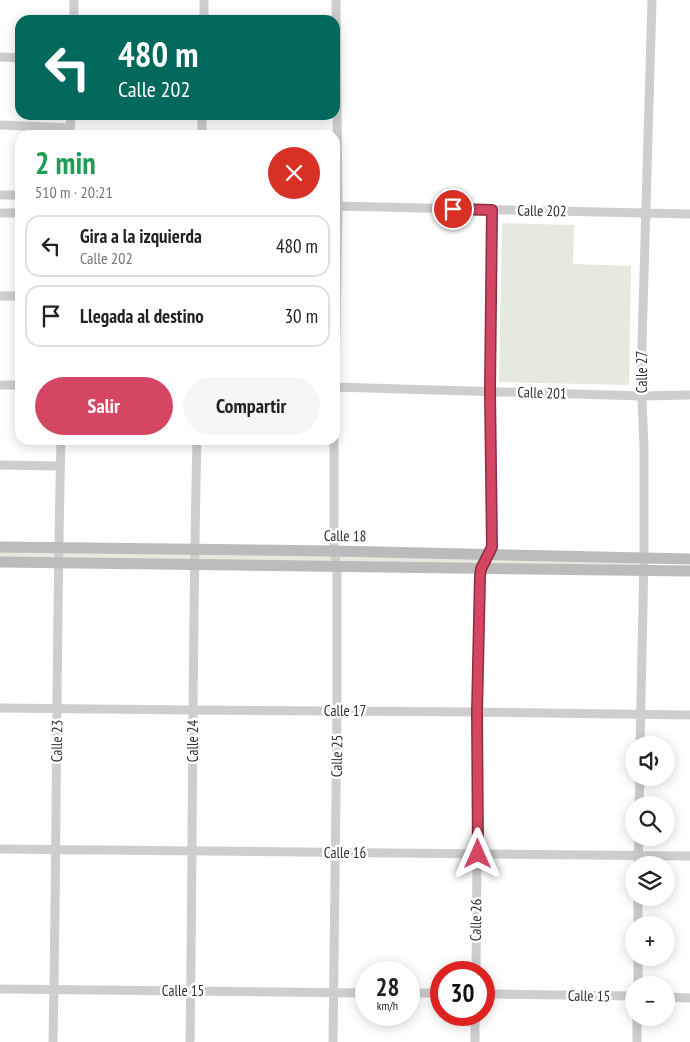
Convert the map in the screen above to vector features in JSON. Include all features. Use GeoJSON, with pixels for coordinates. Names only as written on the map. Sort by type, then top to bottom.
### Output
{"type":"FeatureCollection","features":[{"type":"Feature","properties":{"kind":"street"},"geometry":{"type":"LineString","coordinates":[[74,0],[74,15]]}},
{"type":"Feature","properties":{"kind":"street"},"geometry":{"type":"LineString","coordinates":[[204,0],[204,15]]}},
{"type":"Feature","properties":{"kind":"street"},"geometry":{"type":"LineString","coordinates":[[336,0],[336,15]]}},
{"type":"Feature","properties":{"kind":"street","name":"Calle 27"},"geometry":{"type":"LineString","coordinates":[[640,736],[644,571],[644,446],[640,378],[652,0]]}},
{"type":"Feature","properties":{"kind":"street"},"geometry":{"type":"LineString","coordinates":[[0,57],[15,58]]}},
{"type":"Feature","properties":{"kind":"street"},"geometry":{"type":"LineString","coordinates":[[0,125],[50,130]]}},
{"type":"Feature","properties":{"kind":"street"},"geometry":{"type":"LineString","coordinates":[[0,195],[15,195]]}},
{"type":"Feature","properties":{"kind":"street","name":"Calle 202"},"geometry":{"type":"LineString","coordinates":[[340,206],[690,214]]}},
{"type":"Feature","properties":{"kind":"street","name":"Calle 26"},"geometry":{"type":"LineString","coordinates":[[476,961],[477,712],[481,569],[492,547],[490,391],[492,210]]}},
{"type":"Feature","properties":{"kind":"street"},"geometry":{"type":"LineString","coordinates":[[0,213],[15,213]]}},
{"type":"Feature","properties":{"kind":"street"},"geometry":{"type":"LineString","coordinates":[[0,296],[15,296]]}},
{"type":"Feature","properties":{"kind":"street"},"geometry":{"type":"LineString","coordinates":[[0,385],[15,385]]}},
{"type":"Feature","properties":{"kind":"street","name":"Calle 201"},"geometry":{"type":"LineString","coordinates":[[340,387],[690,396]]}},
{"type":"Feature","properties":{"kind":"street","name":"Calle 23"},"geometry":{"type":"LineString","coordinates":[[52,1042],[61,445]]}},
{"type":"Feature","properties":{"kind":"street","name":"Calle 24"},"geometry":{"type":"LineString","coordinates":[[190,1042],[197,445]]}},
{"type":"Feature","properties":{"kind":"street","name":"Calle 25"},"geometry":{"type":"LineString","coordinates":[[333,1042],[338,711],[337,567],[334,551],[334,445]]}},
{"type":"Feature","properties":{"kind":"street"},"geometry":{"type":"LineString","coordinates":[[0,465],[60,466]]}},
{"type":"Feature","properties":{"kind":"street","name":"Calle 18"},"geometry":{"type":"LineString","coordinates":[[0,547],[334,551],[690,559]]}},
{"type":"Feature","properties":{"kind":"street","name":"Calle 18"},"geometry":{"type":"LineString","coordinates":[[0,562],[690,571]]}},
{"type":"Feature","properties":{"kind":"street","name":"Calle 17"},"geometry":{"type":"LineString","coordinates":[[0,708],[690,715]]}},
{"type":"Feature","properties":{"kind":"street","name":"Calle 16"},"geometry":{"type":"LineString","coordinates":[[0,849],[478,854],[625,860]]}},
{"type":"Feature","properties":{"kind":"street","name":"Calle 16"},"geometry":{"type":"LineString","coordinates":[[675,857],[690,856]]}},
{"type":"Feature","properties":{"kind":"street","name":"Calle 15"},"geometry":{"type":"LineString","coordinates":[[0,989],[355,993]]}},
{"type":"Feature","properties":{"kind":"street","name":"Calle 15"},"geometry":{"type":"LineString","coordinates":[[495,994],[625,996]]}},
{"type":"Feature","properties":{"kind":"street"},"geometry":{"type":"LineString","coordinates":[[675,997],[690,998]]}},
{"type":"Feature","properties":{"kind":"street"},"geometry":{"type":"LineString","coordinates":[[475,1026],[475,1042]]}},
{"type":"Feature","properties":{"kind":"street"},"geometry":{"type":"LineString","coordinates":[[637,1026],[637,1042]]}},
{"type":"Feature","properties":{"kind":"shaded area"},"geometry":{"type":"Polygon","coordinates":[[[502,223],[574,225],[573,264],[631,266],[629,385],[499,382],[502,223]]]}},
{"type":"Feature","properties":{"kind":"shaded area"},"geometry":{"type":"Polygon","coordinates":[[[0,547],[644,558],[644,571],[0,562],[0,547]]]}},
{"type":"Feature","properties":{"kind":"route"},"geometry":{"type":"LineString","coordinates":[[453,209],[492,210],[490,391],[492,547],[481,569],[480,576],[477,712],[478,854]]}}]}
